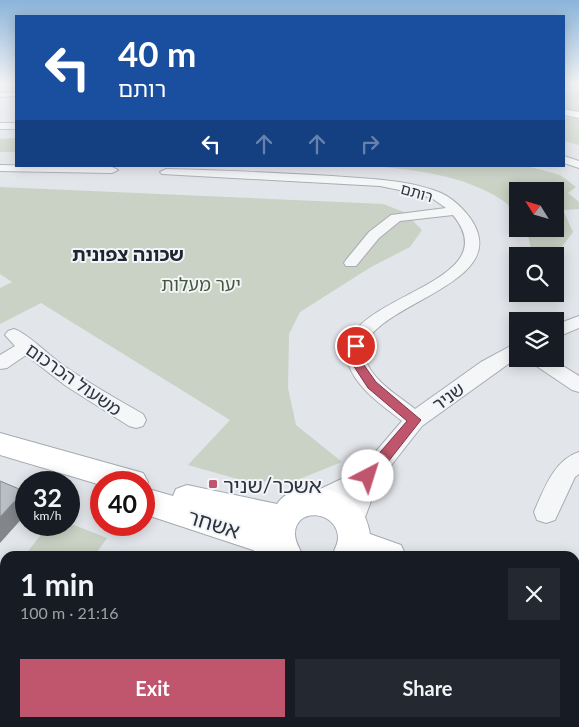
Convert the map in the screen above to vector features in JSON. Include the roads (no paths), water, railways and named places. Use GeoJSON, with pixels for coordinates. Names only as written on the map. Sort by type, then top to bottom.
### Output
{"type":"FeatureCollection","features":[{"type":"Feature","properties":{"kind":"main road"},"geometry":{"type":"LineString","coordinates":[[0,444],[94,471]]}},
{"type":"Feature","properties":{"kind":"main road"},"geometry":{"type":"LineString","coordinates":[[0,460],[90,486]]}},
{"type":"Feature","properties":{"kind":"main road","name":"אשחר"},"geometry":{"type":"LineString","coordinates":[[155,489],[247,513],[283,519]]}},
{"type":"Feature","properties":{"kind":"main road"},"geometry":{"type":"LineString","coordinates":[[283,551],[278,540],[279,529],[289,510],[299,504],[320,501],[332,505],[343,512],[351,541],[376,551]]}},
{"type":"Feature","properties":{"kind":"main road","name":"אשחר"},"geometry":{"type":"LineString","coordinates":[[155,504],[263,538],[280,551]]}},
{"type":"Feature","properties":{"kind":"street"},"geometry":{"type":"LineString","coordinates":[[0,126],[15,126]]}},
{"type":"Feature","properties":{"kind":"street"},"geometry":{"type":"LineString","coordinates":[[565,159],[579,165]]}},
{"type":"Feature","properties":{"kind":"street"},"geometry":{"type":"LineString","coordinates":[[0,168],[112,170]]}},
{"type":"Feature","properties":{"kind":"street","name":"רותם"},"geometry":{"type":"LineString","coordinates":[[166,172],[219,173],[391,185],[437,196],[456,211],[472,234],[474,246],[470,258],[447,278],[374,322],[362,333],[356,346],[358,365],[372,385],[415,420]]}},
{"type":"Feature","properties":{"kind":"street"},"geometry":{"type":"LineString","coordinates":[[351,263],[374,235],[396,218],[456,211]]}},
{"type":"Feature","properties":{"kind":"street"},"geometry":{"type":"LineString","coordinates":[[564,328],[579,321]]}},
{"type":"Feature","properties":{"kind":"street","name":"משעול הכרכום"},"geometry":{"type":"LineString","coordinates":[[0,362],[20,341],[90,393],[136,420]]}},
{"type":"Feature","properties":{"kind":"street","name":"שניר"},"geometry":{"type":"LineString","coordinates":[[320,501],[368,476],[415,420],[509,354]]}},
{"type":"Feature","properties":{"kind":"street"},"geometry":{"type":"LineString","coordinates":[[551,367],[579,385]]}},
{"type":"Feature","properties":{"kind":"street"},"geometry":{"type":"LineString","coordinates":[[546,512],[567,470],[579,461]]}},
{"type":"Feature","properties":{"kind":"street","name":"שניר"},"geometry":{"type":"LineString","coordinates":[[351,541],[368,476]]}},
{"type":"Feature","properties":{"kind":"place","name":"אשכר/שניר"},"geometry":{"type":"Point","coordinates":[213,484]}},
{"type":"Feature","properties":{"kind":"district","name":"שכונה צפונית"},"geometry":{"type":"Point","coordinates":[128,253]}},
{"type":"Feature","properties":{"kind":"park label","name":"יער מעלות"},"geometry":{"type":"Point","coordinates":[201,284]}}]}
